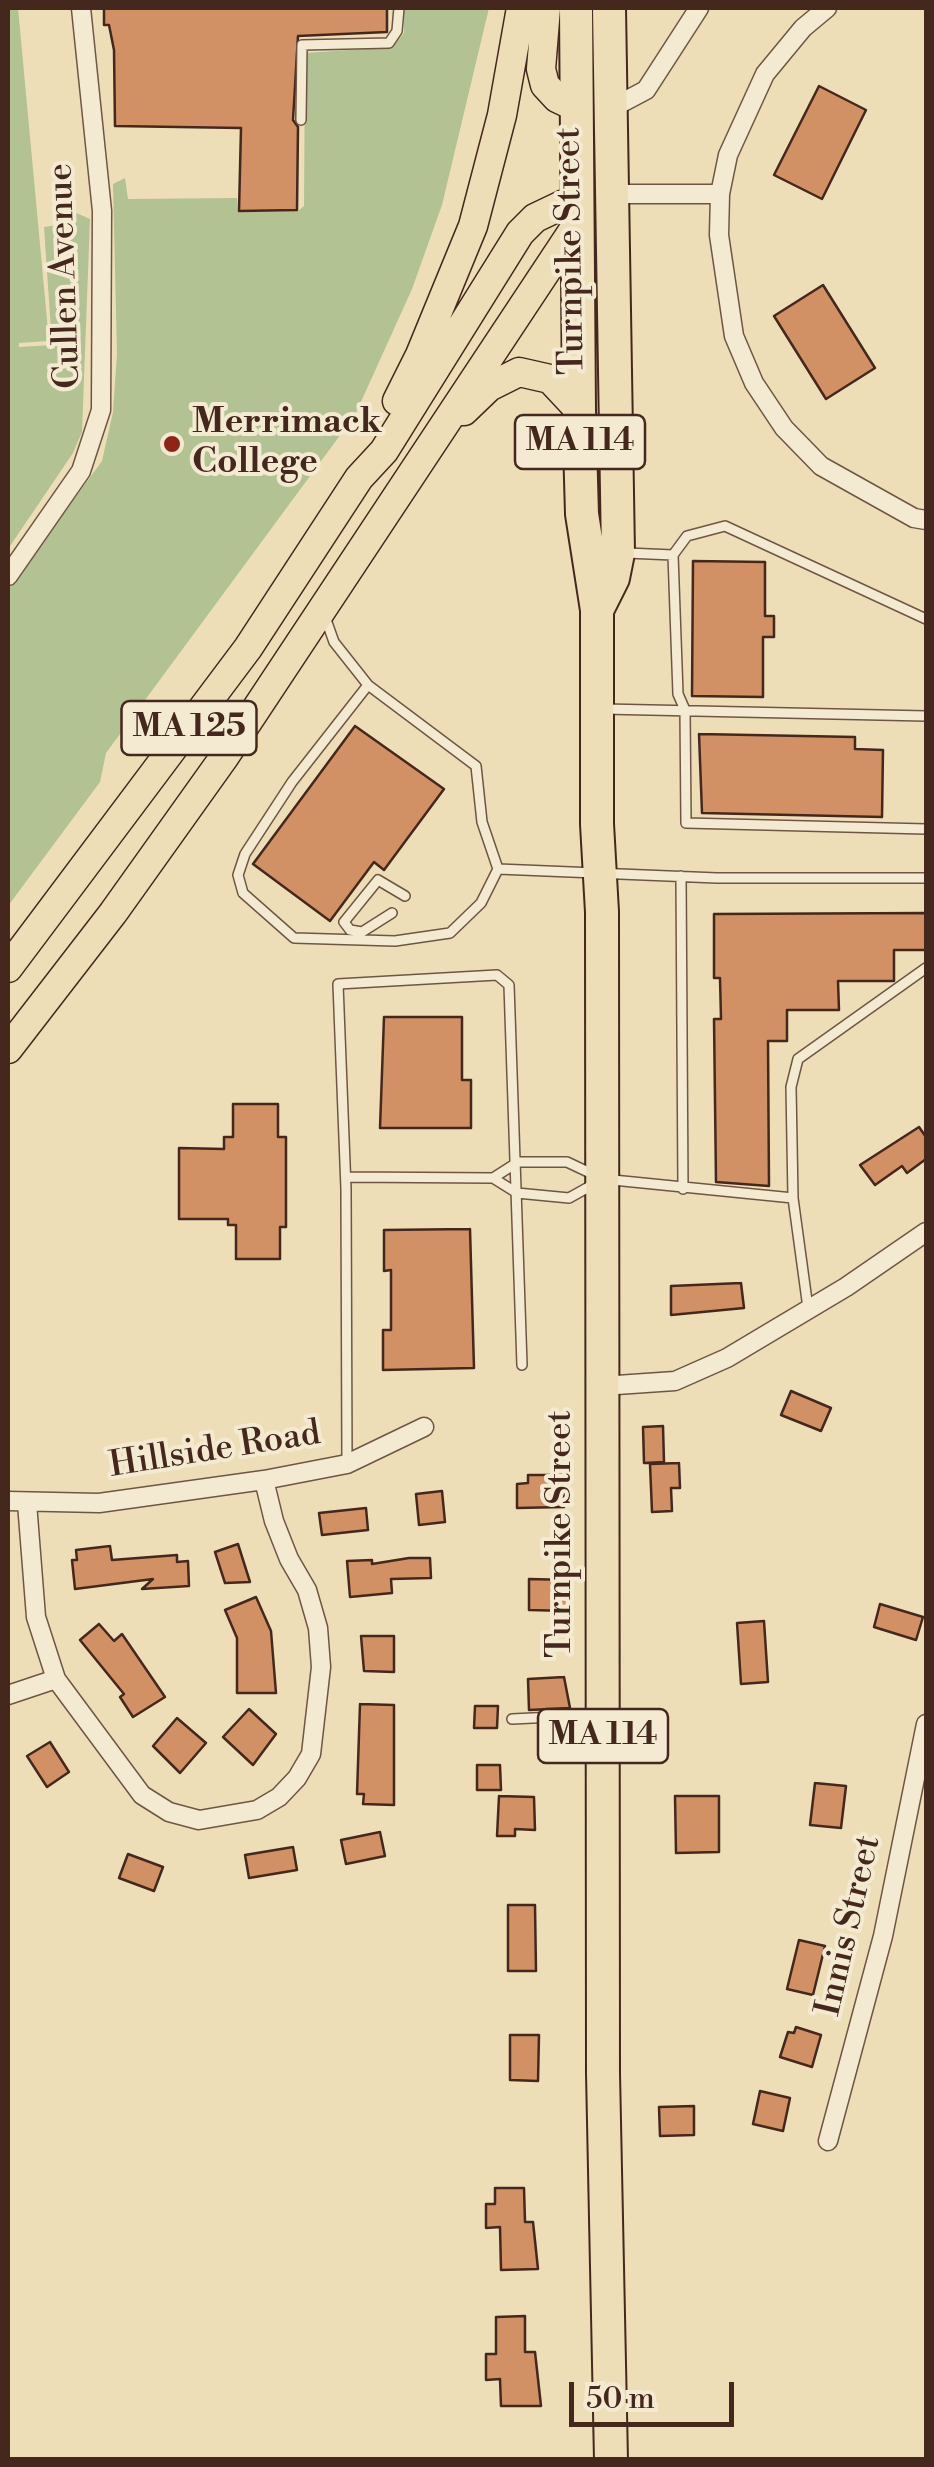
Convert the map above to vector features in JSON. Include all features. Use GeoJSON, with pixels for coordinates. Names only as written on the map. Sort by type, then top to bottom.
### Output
{"type":"FeatureCollection","features":[{"type":"Feature","properties":{"kind":"highway","name":"Turnpike Street"},"geometry":{"type":"LineString","coordinates":[[576,8],[576,107],[618,552],[613,578],[596,610]]}},
{"type":"Feature","properties":{"kind":"highway","name":"Turnpike Street"},"geometry":{"type":"LineString","coordinates":[[610,8],[610,110],[588,205],[579,410],[582,514],[596,610],[598,869],[602,912],[602,1715],[610,2460]]}},
{"type":"Feature","properties":{"kind":"highway"},"geometry":{"type":"LineString","coordinates":[[576,107],[610,110]]}},
{"type":"Feature","properties":{"kind":"main road","name":"MA 125"},"geometry":{"type":"LineString","coordinates":[[359,478],[373,442],[420,355],[473,226],[502,115],[521,8]]}},
{"type":"Feature","properties":{"kind":"main road"},"geometry":{"type":"LineString","coordinates":[[546,8],[541,69],[545,85],[557,98],[576,107]]}},
{"type":"Feature","properties":{"kind":"main road","name":"MA 125"},"geometry":{"type":"LineString","coordinates":[[8,968],[248,648],[359,478],[384,451],[520,233],[536,218],[588,205]]}},
{"type":"Feature","properties":{"kind":"main road","name":"MA 125"},"geometry":{"type":"LineString","coordinates":[[8,1049],[144,871],[588,205]]}},
{"type":"Feature","properties":{"kind":"main road"},"geometry":{"type":"LineString","coordinates":[[425,452],[489,386],[519,372],[550,379],[579,410]]}},
{"type":"Feature","properties":{"kind":"street","name":"Cullen Avenue"},"geometry":{"type":"LineString","coordinates":[[8,576],[81,471],[102,410],[102,211],[81,8]]}},
{"type":"Feature","properties":{"kind":"street"},"geometry":{"type":"LineString","coordinates":[[610,110],[646,90],[699,8]]}},
{"type":"Feature","properties":{"kind":"street"},"geometry":{"type":"LineString","coordinates":[[827,8],[782,50],[750,99],[728,154],[720,194],[719,235],[731,319],[754,383],[784,428],[822,466],[914,518],[926,520]]}},
{"type":"Feature","properties":{"kind":"street"},"geometry":{"type":"LineString","coordinates":[[588,205],[720,194]]}},
{"type":"Feature","properties":{"kind":"street"},"geometry":{"type":"LineString","coordinates":[[602,1386],[675,1381],[726,1358],[808,1310],[926,1232]]}},
{"type":"Feature","properties":{"kind":"street","name":"Hillside Road"},"geometry":{"type":"LineString","coordinates":[[8,1501],[99,1503],[264,1480],[347,1464],[424,1427]]}},
{"type":"Feature","properties":{"kind":"street"},"geometry":{"type":"LineString","coordinates":[[27,1502],[36,1617],[56,1680],[142,1795],[169,1812],[200,1820],[229,1817],[278,1797],[297,1778],[311,1754],[321,1668],[318,1628],[308,1590],[288,1559],[264,1480]]}},
{"type":"Feature","properties":{"kind":"street"},"geometry":{"type":"LineString","coordinates":[[8,1695],[56,1680]]}},
{"type":"Feature","properties":{"kind":"street","name":"Innis Street"},"geometry":{"type":"LineString","coordinates":[[828,2140],[884,1936],[926,1724]]}},
{"type":"Feature","properties":{"kind":"lane"},"geometry":{"type":"LineString","coordinates":[[301,120],[302,45],[388,43],[397,30],[399,8]]}},
{"type":"Feature","properties":{"kind":"lane"},"geometry":{"type":"LineString","coordinates":[[926,619],[726,526],[687,536],[673,555],[678,694],[685,710],[684,818],[691,826],[926,828]]}},
{"type":"Feature","properties":{"kind":"lane"},"geometry":{"type":"LineString","coordinates":[[618,552],[673,555]]}},
{"type":"Feature","properties":{"kind":"lane"},"geometry":{"type":"LineString","coordinates":[[322,608],[334,642],[368,685],[476,766],[482,822],[498,869],[481,902],[450,933],[423,940],[294,938],[243,893],[238,874],[245,854],[292,782],[368,685]]}},
{"type":"Feature","properties":{"kind":"lane"},"geometry":{"type":"LineString","coordinates":[[595,709],[926,716]]}},
{"type":"Feature","properties":{"kind":"lane"},"geometry":{"type":"LineString","coordinates":[[498,869],[598,869],[681,876],[926,878]]}},
{"type":"Feature","properties":{"kind":"lane"},"geometry":{"type":"LineString","coordinates":[[681,876],[683,1190]]}},
{"type":"Feature","properties":{"kind":"lane"},"geometry":{"type":"LineString","coordinates":[[392,913],[362,932],[350,930],[344,922],[378,880],[405,896]]}},
{"type":"Feature","properties":{"kind":"lane"},"geometry":{"type":"LineString","coordinates":[[808,1310],[793,1198],[792,1087],[798,1060],[926,968]]}},
{"type":"Feature","properties":{"kind":"lane"},"geometry":{"type":"LineString","coordinates":[[347,1464],[346,1177],[338,984],[497,975],[509,985],[522,1365]]}},
{"type":"Feature","properties":{"kind":"lane"},"geometry":{"type":"LineString","coordinates":[[493,1178],[518,1162],[568,1162],[602,1179],[793,1198]]}},
{"type":"Feature","properties":{"kind":"lane"},"geometry":{"type":"LineString","coordinates":[[346,1177],[493,1178],[517,1193],[569,1198],[602,1179]]}},
{"type":"Feature","properties":{"kind":"lane"},"geometry":{"type":"LineString","coordinates":[[512,1719],[602,1715]]}},
{"type":"Feature","properties":{"kind":"green space"},"geometry":{"type":"Polygon","coordinates":[[[8,8],[18,8],[49,341],[19,343],[19,347],[52,345],[44,227],[65,224],[67,209],[90,219],[82,432],[73,453],[8,549],[8,8]]]}},
{"type":"Feature","properties":{"kind":"green space","name":"Merrimack College"},"geometry":{"type":"Polygon","coordinates":[[[404,8],[489,8],[442,205],[412,289],[355,415],[106,753],[100,782],[8,906],[8,590],[102,461],[113,412],[117,354],[113,184],[125,178],[128,199],[237,198],[238,212],[298,211],[304,206],[305,53],[392,47],[404,33],[404,8]]]}},
{"type":"Feature","properties":{"kind":"building"},"geometry":{"type":"Polygon","coordinates":[[[104,8],[387,8],[387,32],[298,36],[293,120],[298,127],[297,210],[239,211],[241,128],[115,126],[114,50],[109,25],[104,25],[104,8]]]}},
{"type":"Feature","properties":{"kind":"building"},"geometry":{"type":"Polygon","coordinates":[[[819,86],[866,110],[822,199],[774,175],[819,86]]]}},
{"type":"Feature","properties":{"kind":"building"},"geometry":{"type":"Polygon","coordinates":[[[823,285],[875,368],[826,399],[774,316],[823,285]]]}},
{"type":"Feature","properties":{"kind":"building"},"geometry":{"type":"Polygon","coordinates":[[[693,561],[765,562],[765,616],[774,616],[774,637],[763,637],[763,697],[692,696],[693,561]]]}},
{"type":"Feature","properties":{"kind":"building"},"geometry":{"type":"Polygon","coordinates":[[[355,726],[444,789],[384,870],[374,862],[330,921],[253,864],[355,726]]]}},
{"type":"Feature","properties":{"kind":"building"},"geometry":{"type":"Polygon","coordinates":[[[699,734],[855,737],[855,749],[883,750],[882,817],[702,813],[699,734]]]}},
{"type":"Feature","properties":{"kind":"building"},"geometry":{"type":"Polygon","coordinates":[[[926,913],[926,950],[894,950],[894,981],[838,981],[839,1010],[787,1010],[787,1041],[768,1041],[769,1186],[716,1182],[714,1019],[721,1019],[720,978],[714,978],[714,914],[926,913]]]}},
{"type":"Feature","properties":{"kind":"building"},"geometry":{"type":"Polygon","coordinates":[[[384,1017],[462,1017],[462,1080],[471,1080],[471,1128],[380,1128],[384,1017]]]}},
{"type":"Feature","properties":{"kind":"building"},"geometry":{"type":"Polygon","coordinates":[[[233,1104],[278,1104],[278,1137],[286,1137],[286,1227],[280,1227],[280,1259],[236,1259],[236,1225],[228,1225],[228,1219],[179,1219],[179,1148],[224,1149],[224,1137],[233,1137],[233,1104]]]}},
{"type":"Feature","properties":{"kind":"building"},"geometry":{"type":"Polygon","coordinates":[[[919,1127],[926,1137],[926,1159],[907,1173],[902,1166],[875,1185],[860,1165],[919,1127]]]}},
{"type":"Feature","properties":{"kind":"building"},"geometry":{"type":"Polygon","coordinates":[[[470,1229],[474,1368],[383,1370],[383,1330],[391,1330],[391,1270],[384,1271],[384,1230],[470,1229]]]}},
{"type":"Feature","properties":{"kind":"building"},"geometry":{"type":"Polygon","coordinates":[[[741,1283],[744,1308],[671,1315],[671,1286],[741,1283]]]}},
{"type":"Feature","properties":{"kind":"building"},"geometry":{"type":"Polygon","coordinates":[[[791,1391],[831,1408],[821,1431],[781,1415],[791,1391]]]}},
{"type":"Feature","properties":{"kind":"building"},"geometry":{"type":"Polygon","coordinates":[[[663,1426],[664,1462],[644,1463],[643,1427],[663,1426]]]}},
{"type":"Feature","properties":{"kind":"building"},"geometry":{"type":"Polygon","coordinates":[[[679,1463],[680,1488],[671,1488],[672,1511],[652,1512],[650,1464],[679,1463]]]}},
{"type":"Feature","properties":{"kind":"building"},"geometry":{"type":"Polygon","coordinates":[[[528,1475],[563,1475],[564,1507],[517,1508],[517,1484],[528,1483],[528,1475]]]}},
{"type":"Feature","properties":{"kind":"building"},"geometry":{"type":"Polygon","coordinates":[[[442,1491],[445,1522],[419,1525],[416,1494],[442,1491]]]}},
{"type":"Feature","properties":{"kind":"building"},"geometry":{"type":"Polygon","coordinates":[[[366,1508],[368,1530],[322,1535],[319,1513],[366,1508]]]}},
{"type":"Feature","properties":{"kind":"building"},"geometry":{"type":"Polygon","coordinates":[[[238,1544],[250,1582],[225,1583],[215,1552],[238,1544]]]}},
{"type":"Feature","properties":{"kind":"building"},"geometry":{"type":"Polygon","coordinates":[[[110,1546],[112,1560],[177,1555],[177,1562],[188,1561],[189,1586],[142,1589],[153,1579],[75,1589],[72,1560],[77,1560],[76,1550],[110,1546]]]}},
{"type":"Feature","properties":{"kind":"building"},"geometry":{"type":"Polygon","coordinates":[[[430,1558],[431,1578],[391,1579],[392,1593],[350,1597],[347,1561],[372,1560],[372,1564],[430,1558]]]}},
{"type":"Feature","properties":{"kind":"building"},"geometry":{"type":"Polygon","coordinates":[[[529,1579],[570,1580],[569,1611],[529,1610],[529,1579]]]}},
{"type":"Feature","properties":{"kind":"building"},"geometry":{"type":"Polygon","coordinates":[[[256,1597],[271,1631],[276,1693],[237,1693],[237,1638],[225,1610],[256,1597]]]}},
{"type":"Feature","properties":{"kind":"building"},"geometry":{"type":"Polygon","coordinates":[[[880,1604],[923,1617],[916,1640],[874,1627],[880,1604]]]}},
{"type":"Feature","properties":{"kind":"building"},"geometry":{"type":"Polygon","coordinates":[[[764,1621],[768,1682],[741,1684],[737,1623],[764,1621]]]}},
{"type":"Feature","properties":{"kind":"building"},"geometry":{"type":"Polygon","coordinates":[[[99,1624],[114,1641],[122,1634],[165,1697],[133,1717],[120,1697],[124,1694],[80,1640],[99,1624]]]}},
{"type":"Feature","properties":{"kind":"building"},"geometry":{"type":"Polygon","coordinates":[[[361,1636],[394,1636],[394,1672],[364,1671],[361,1636]]]}},
{"type":"Feature","properties":{"kind":"building"},"geometry":{"type":"Polygon","coordinates":[[[564,1677],[570,1708],[529,1710],[528,1679],[564,1677]]]}},
{"type":"Feature","properties":{"kind":"building"},"geometry":{"type":"Polygon","coordinates":[[[360,1704],[394,1705],[394,1805],[363,1804],[364,1794],[357,1794],[360,1704]]]}},
{"type":"Feature","properties":{"kind":"building"},"geometry":{"type":"Polygon","coordinates":[[[475,1706],[498,1706],[497,1728],[474,1728],[475,1706]]]}},
{"type":"Feature","properties":{"kind":"building"},"geometry":{"type":"Polygon","coordinates":[[[249,1709],[276,1734],[253,1765],[223,1737],[249,1709]]]}},
{"type":"Feature","properties":{"kind":"building"},"geometry":{"type":"Polygon","coordinates":[[[177,1718],[206,1743],[180,1773],[153,1746],[177,1718]]]}},
{"type":"Feature","properties":{"kind":"building"},"geometry":{"type":"Polygon","coordinates":[[[50,1742],[69,1772],[47,1787],[27,1756],[50,1742]]]}},
{"type":"Feature","properties":{"kind":"building"},"geometry":{"type":"Polygon","coordinates":[[[477,1765],[500,1765],[501,1790],[477,1790],[477,1765]]]}},
{"type":"Feature","properties":{"kind":"building"},"geometry":{"type":"Polygon","coordinates":[[[815,1783],[846,1786],[841,1828],[810,1825],[815,1783]]]}},
{"type":"Feature","properties":{"kind":"building"},"geometry":{"type":"Polygon","coordinates":[[[499,1796],[534,1797],[535,1830],[515,1829],[515,1836],[497,1836],[499,1796]]]}},
{"type":"Feature","properties":{"kind":"building"},"geometry":{"type":"Polygon","coordinates":[[[675,1796],[719,1796],[719,1852],[676,1853],[675,1796]]]}},
{"type":"Feature","properties":{"kind":"building"},"geometry":{"type":"Polygon","coordinates":[[[380,1832],[385,1856],[346,1864],[341,1840],[380,1832]]]}},
{"type":"Feature","properties":{"kind":"building"},"geometry":{"type":"Polygon","coordinates":[[[293,1847],[297,1870],[249,1878],[245,1855],[293,1847]]]}},
{"type":"Feature","properties":{"kind":"building"},"geometry":{"type":"Polygon","coordinates":[[[128,1854],[163,1867],[154,1891],[119,1878],[128,1854]]]}},
{"type":"Feature","properties":{"kind":"building"},"geometry":{"type":"Polygon","coordinates":[[[508,1905],[535,1905],[536,1971],[508,1971],[508,1905]]]}},
{"type":"Feature","properties":{"kind":"building"},"geometry":{"type":"Polygon","coordinates":[[[799,1940],[825,1946],[813,1995],[787,1989],[799,1940]]]}},
{"type":"Feature","properties":{"kind":"building"},"geometry":{"type":"Polygon","coordinates":[[[796,2027],[821,2035],[812,2067],[780,2057],[788,2032],[794,2033],[796,2027]]]}},
{"type":"Feature","properties":{"kind":"building"},"geometry":{"type":"Polygon","coordinates":[[[510,2035],[539,2035],[538,2081],[510,2080],[510,2035]]]}},
{"type":"Feature","properties":{"kind":"building"},"geometry":{"type":"Polygon","coordinates":[[[760,2091],[790,2098],[783,2131],[753,2124],[760,2091]]]}},
{"type":"Feature","properties":{"kind":"building"},"geometry":{"type":"Polygon","coordinates":[[[694,2106],[694,2135],[660,2136],[659,2107],[694,2106]]]}},
{"type":"Feature","properties":{"kind":"building"},"geometry":{"type":"Polygon","coordinates":[[[495,2188],[524,2188],[525,2222],[533,2222],[538,2269],[501,2270],[500,2227],[486,2228],[486,2204],[495,2204],[495,2188]]]}},
{"type":"Feature","properties":{"kind":"building"},"geometry":{"type":"Polygon","coordinates":[[[525,2316],[525,2352],[535,2352],[541,2406],[501,2406],[500,2379],[486,2380],[486,2354],[496,2354],[496,2317],[525,2316]]]}},
{"type":"Feature","properties":{"kind":"place","name":"Merrimack College"},"geometry":{"type":"Point","coordinates":[172,444]}}]}
